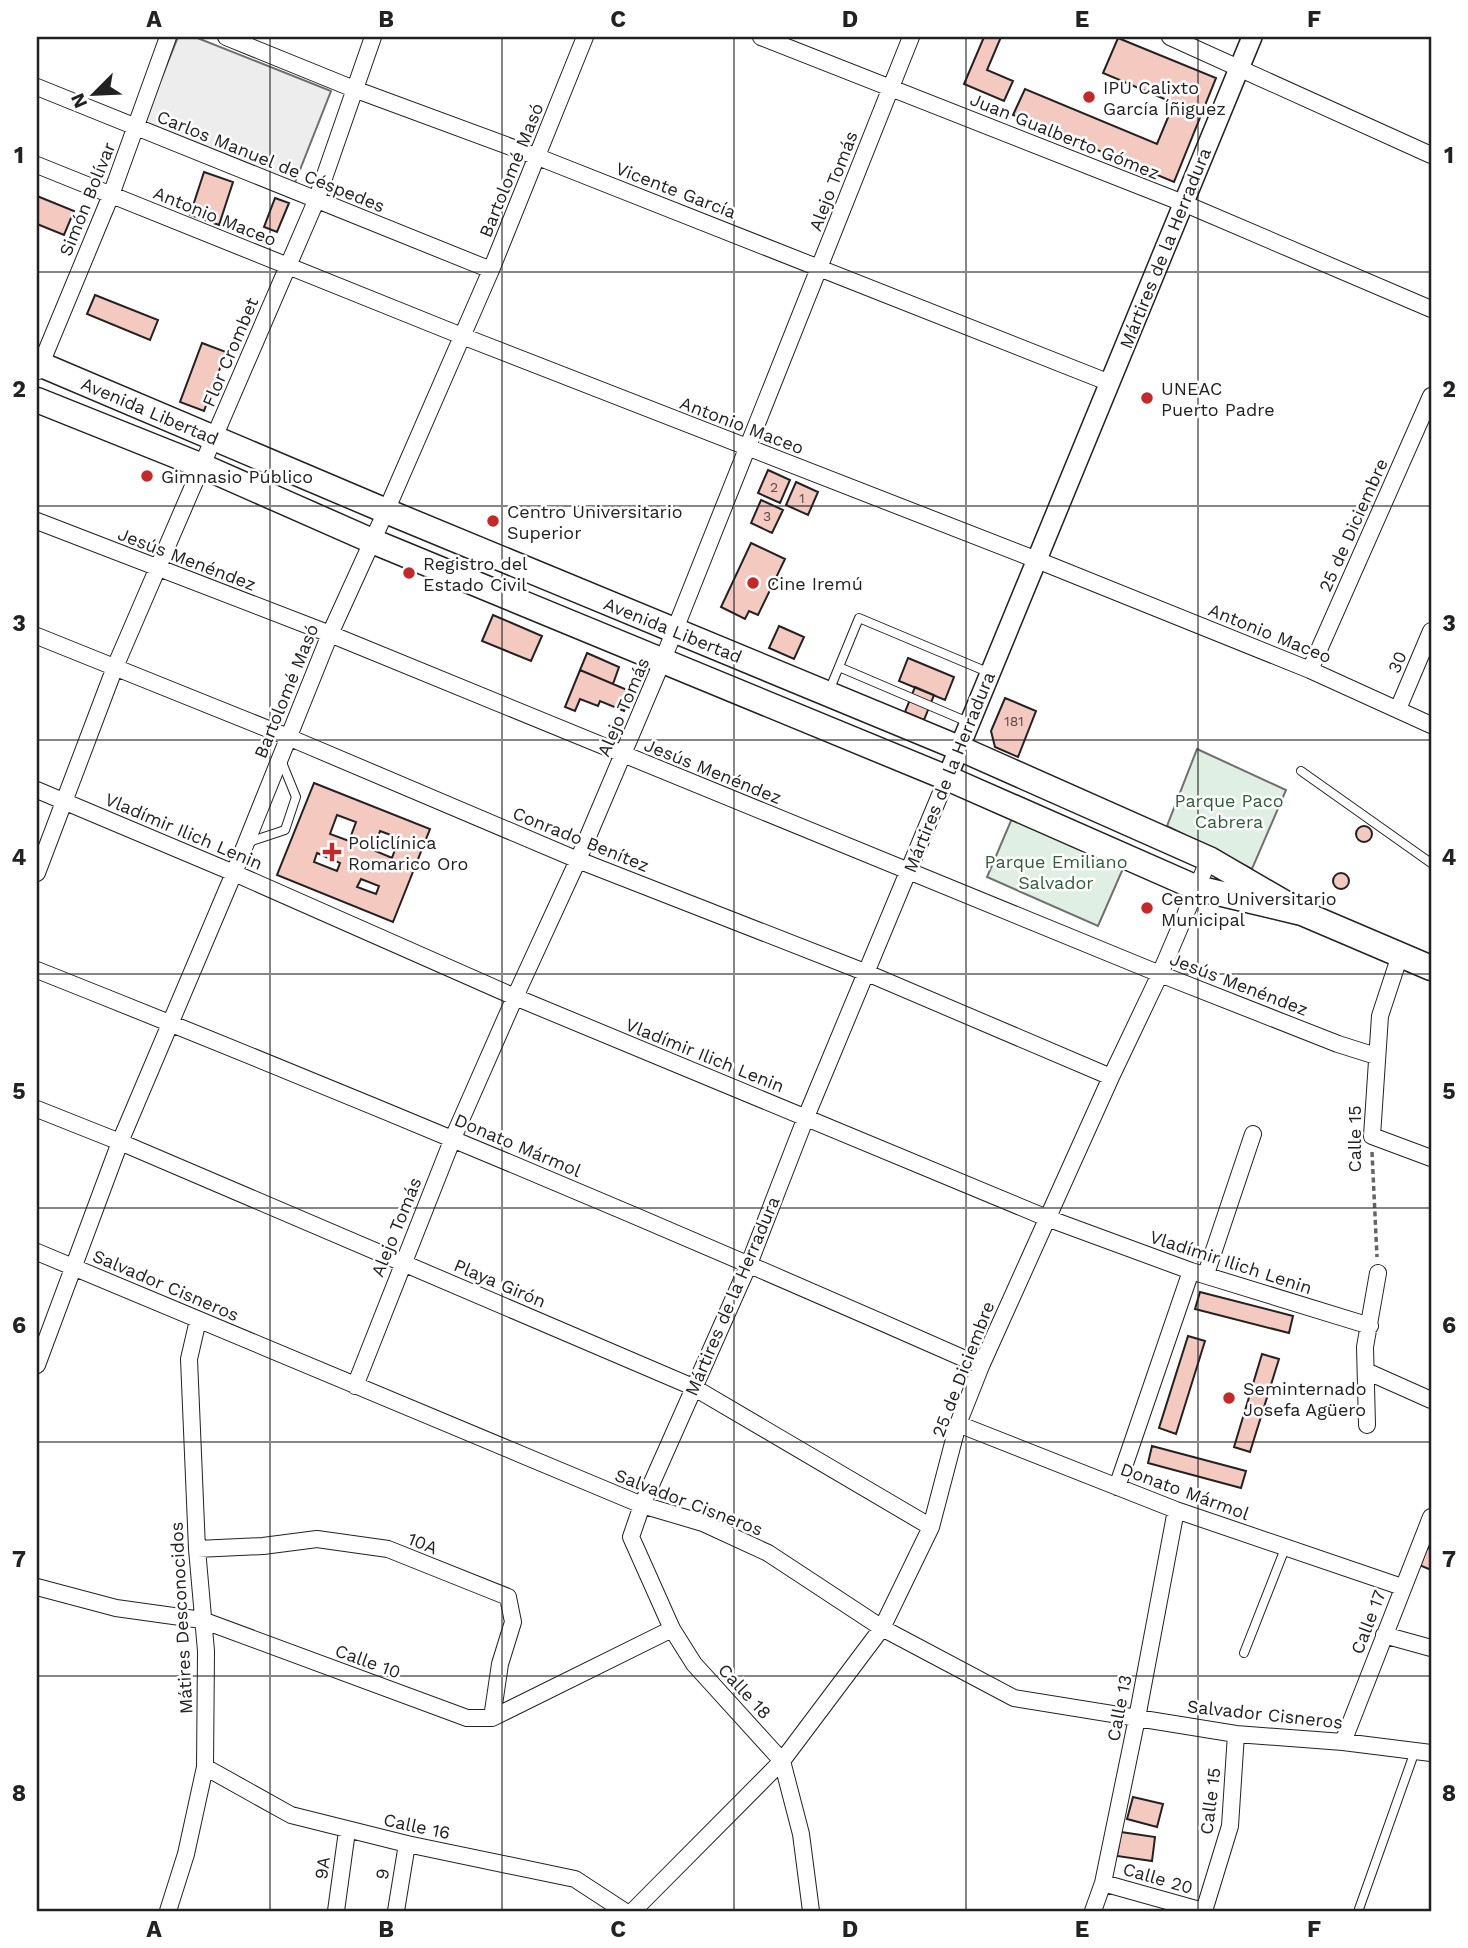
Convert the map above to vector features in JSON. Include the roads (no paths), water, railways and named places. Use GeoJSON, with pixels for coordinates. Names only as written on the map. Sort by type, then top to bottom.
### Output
{"type":"FeatureCollection","features":[{"type":"Feature","properties":{"kind":"main road","name":"Avenida Libertad"},"geometry":{"type":"LineString","coordinates":[[38,367],[959,748],[1209,859],[1302,913],[1431,968]]}},
{"type":"Feature","properties":{"kind":"main road","name":"Avenida Libertad"},"geometry":{"type":"LineString","coordinates":[[37,400],[202,466],[372,541],[947,778],[1197,888],[1302,913]]}},
{"type":"Feature","properties":{"kind":"street","name":"Simón Bolívar"},"geometry":{"type":"LineString","coordinates":[[38,367],[111,195],[168,37]]}},
{"type":"Feature","properties":{"kind":"street","name":"Vicente García"},"geometry":{"type":"LineString","coordinates":[[226,37],[354,89],[538,157],[820,267],[1110,383]]}},
{"type":"Feature","properties":{"kind":"street","name":"Flor Crombet"},"geometry":{"type":"LineString","coordinates":[[37,873],[116,667],[316,201],[373,37]]}},
{"type":"Feature","properties":{"kind":"street","name":"Bartolomé Masó"},"geometry":{"type":"LineString","coordinates":[[37,1365],[120,1142],[234,873],[330,634],[491,270],[585,37]]}},
{"type":"Feature","properties":{"kind":"street","name":"Juan Gualberto Gómez"},"geometry":{"type":"LineString","coordinates":[[761,37],[1183,203],[1431,309]]}},
{"type":"Feature","properties":{"kind":"street","name":"Alejo Tomás"},"geometry":{"type":"LineString","coordinates":[[355,1386],[453,1139],[624,755],[911,37]]}},
{"type":"Feature","properties":{"kind":"street"},"geometry":{"type":"LineString","coordinates":[[1170,37],[1431,155]]}},
{"type":"Feature","properties":{"kind":"street","name":"Mártires de la Herradura"},"geometry":{"type":"LineString","coordinates":[[642,1505],[749,1264],[806,1117],[1252,37]]}},
{"type":"Feature","properties":{"kind":"street","name":"Carlos Manuel de Céspedes"},"geometry":{"type":"LineString","coordinates":[[37,87],[491,270]]}},
{"type":"Feature","properties":{"kind":"street","name":"Antonio Maceo"},"geometry":{"type":"LineString","coordinates":[[37,165],[462,336],[1037,560],[1310,670],[1431,725]]}},
{"type":"Feature","properties":{"kind":"street"},"geometry":{"type":"LineString","coordinates":[[1412,300],[1431,301]]}},
{"type":"Feature","properties":{"kind":"street","name":"25 de Diciembre"},"geometry":{"type":"LineString","coordinates":[[1310,670],[1431,396]]}},
{"type":"Feature","properties":{"kind":"street","name":"Jesús Menéndez"},"geometry":{"type":"LineString","coordinates":[[37,521],[330,634],[1160,974],[1338,1044],[1376,1056]]}},
{"type":"Feature","properties":{"kind":"street","name":"30"},"geometry":{"type":"LineString","coordinates":[[1398,709],[1431,631]]}},
{"type":"Feature","properties":{"kind":"street","name":"Conrado Benítez"},"geometry":{"type":"LineString","coordinates":[[37,636],[288,737],[578,860],[867,973],[1111,1077]]}},
{"type":"Feature","properties":{"kind":"street","name":"Vladímir Ilich Lenin"},"geometry":{"type":"LineString","coordinates":[[37,790],[234,873],[514,997],[1047,1218],[1199,1272],[1370,1326]]}},
{"type":"Feature","properties":{"kind":"street","name":"25 de Diciembre"},"geometry":{"type":"LineString","coordinates":[[633,1911],[782,1761],[882,1628],[931,1527],[958,1424],[981,1366],[1160,974],[1209,859]]}},
{"type":"Feature","properties":{"kind":"street","name":"Calle 15"},"geometry":{"type":"LineString","coordinates":[[1400,955],[1380,1016],[1371,1136],[1431,1158]]}},
{"type":"Feature","properties":{"kind":"street","name":"Donato Mármol"},"geometry":{"type":"LineString","coordinates":[[37,971],[453,1139],[981,1366]]}},
{"type":"Feature","properties":{"kind":"street","name":"Playa Girón"},"geometry":{"type":"LineString","coordinates":[[37,1109],[693,1387],[931,1527]]}},
{"type":"Feature","properties":{"kind":"street"},"geometry":{"type":"LineString","coordinates":[[1117,1487],[1253,1134]]}},
{"type":"Feature","properties":{"kind":"street","name":"Salvador Cisneros"},"geometry":{"type":"LineString","coordinates":[[37,1252],[642,1505],[703,1524],[768,1553],[882,1628],[1014,1698],[1236,1734],[1343,1742],[1423,1752]]}},
{"type":"Feature","properties":{"kind":"street"},"geometry":{"type":"LineString","coordinates":[[1367,1425],[1365,1347],[1378,1273]]}},
{"type":"Feature","properties":{"kind":"street","name":"Mátires Desconocidos"},"geometry":{"type":"LineString","coordinates":[[168,1911],[186,1854],[205,1767],[206,1651],[197,1549],[189,1359],[198,1320]]}},
{"type":"Feature","properties":{"kind":"street"},"geometry":{"type":"LineString","coordinates":[[1366,1371],[1431,1401]]}},
{"type":"Feature","properties":{"kind":"street","name":"Donato Mármol"},"geometry":{"type":"LineString","coordinates":[[958,1424],[1176,1510],[1402,1587]]}},
{"type":"Feature","properties":{"kind":"street","name":"Calle 18"},"geometry":{"type":"LineString","coordinates":[[642,1505],[631,1537],[672,1629],[694,1664],[782,1761],[801,1834],[811,1911]]}},
{"type":"Feature","properties":{"kind":"street","name":"Calle 13"},"geometry":{"type":"LineString","coordinates":[[1093,1911],[1103,1882],[1137,1718],[1176,1510]]}},
{"type":"Feature","properties":{"kind":"street","name":"Calle 17"},"geometry":{"type":"LineString","coordinates":[[1343,1742],[1431,1517]]}},
{"type":"Feature","properties":{"kind":"street","name":"10A"},"geometry":{"type":"LineString","coordinates":[[197,1549],[263,1546],[317,1539],[388,1549],[508,1597],[513,1622],[500,1664],[492,1718]]}},
{"type":"Feature","properties":{"kind":"street","name":"Calle 10"},"geometry":{"type":"LineString","coordinates":[[37,1587],[117,1608],[202,1620],[467,1718],[492,1718]]}},
{"type":"Feature","properties":{"kind":"street"},"geometry":{"type":"LineString","coordinates":[[492,1718],[672,1629]]}},
{"type":"Feature","properties":{"kind":"street"},"geometry":{"type":"LineString","coordinates":[[1384,1635],[1431,1648]]}},
{"type":"Feature","properties":{"kind":"street","name":"Calle 15"},"geometry":{"type":"LineString","coordinates":[[1203,1911],[1230,1826],[1236,1734]]}},
{"type":"Feature","properties":{"kind":"street","name":"Calle 16"},"geometry":{"type":"LineString","coordinates":[[205,1767],[291,1815],[407,1844],[575,1879],[624,1911]]}},
{"type":"Feature","properties":{"kind":"street","name":"9A"},"geometry":{"type":"LineString","coordinates":[[336,1911],[347,1830]]}},
{"type":"Feature","properties":{"kind":"street","name":"9"},"geometry":{"type":"LineString","coordinates":[[396,1911],[407,1844]]}},
{"type":"Feature","properties":{"kind":"street","name":"Calle 20"},"geometry":{"type":"LineString","coordinates":[[1103,1882],[1203,1911]]}},
{"type":"Feature","properties":{"kind":"lane"},"geometry":{"type":"LineString","coordinates":[[828,694],[859,618],[990,673]]}},
{"type":"Feature","properties":{"kind":"lane"},"geometry":{"type":"LineString","coordinates":[[839,667],[970,723]]}},
{"type":"Feature","properties":{"kind":"lane"},"geometry":{"type":"LineString","coordinates":[[246,843],[285,830],[296,797],[280,758]]}},
{"type":"Feature","properties":{"kind":"lane"},"geometry":{"type":"LineString","coordinates":[[1301,771],[1431,863]]}},
{"type":"Feature","properties":{"kind":"lane"},"geometry":{"type":"LineString","coordinates":[[1244,1653],[1286,1546]]}},
{"type":"Feature","properties":{"kind":"lane","name":"Salvador Cisneros"},"geometry":{"type":"LineString","coordinates":[[1359,1909],[1423,1752]]}},
{"type":"Feature","properties":{"kind":"place","name":"IPU Calixto García Íñiguez"},"geometry":{"type":"Point","coordinates":[1089,97]}},
{"type":"Feature","properties":{"kind":"place","name":"UNEAC Puerto Padre"},"geometry":{"type":"Point","coordinates":[1147,398]}},
{"type":"Feature","properties":{"kind":"place","name":"Gimnasio Público"},"geometry":{"type":"Point","coordinates":[147,476]}},
{"type":"Feature","properties":{"kind":"place","name":"Centro Universitario Superior"},"geometry":{"type":"Point","coordinates":[493,521]}},
{"type":"Feature","properties":{"kind":"place","name":"Registro del Estado Civil"},"geometry":{"type":"Point","coordinates":[409,573]}},
{"type":"Feature","properties":{"kind":"place","name":"Cine Iremú"},"geometry":{"type":"Point","coordinates":[753,583]}},
{"type":"Feature","properties":{"kind":"place","name":"Policlínica Romarico Oro"},"geometry":{"type":"Point","coordinates":[332,852]}},
{"type":"Feature","properties":{"kind":"place","name":"Centro Universitario Municipal"},"geometry":{"type":"Point","coordinates":[1147,908]}},
{"type":"Feature","properties":{"kind":"place","name":"Seminternado Josefa Agüero"},"geometry":{"type":"Point","coordinates":[1229,1398]}},
{"type":"Feature","properties":{"kind":"park label","name":"Parque Paco Cabrera"},"geometry":{"type":"Point","coordinates":[1229,810]}},
{"type":"Feature","properties":{"kind":"park label","name":"Parque Emiliano Salvador"},"geometry":{"type":"Point","coordinates":[1056,871]}}]}
